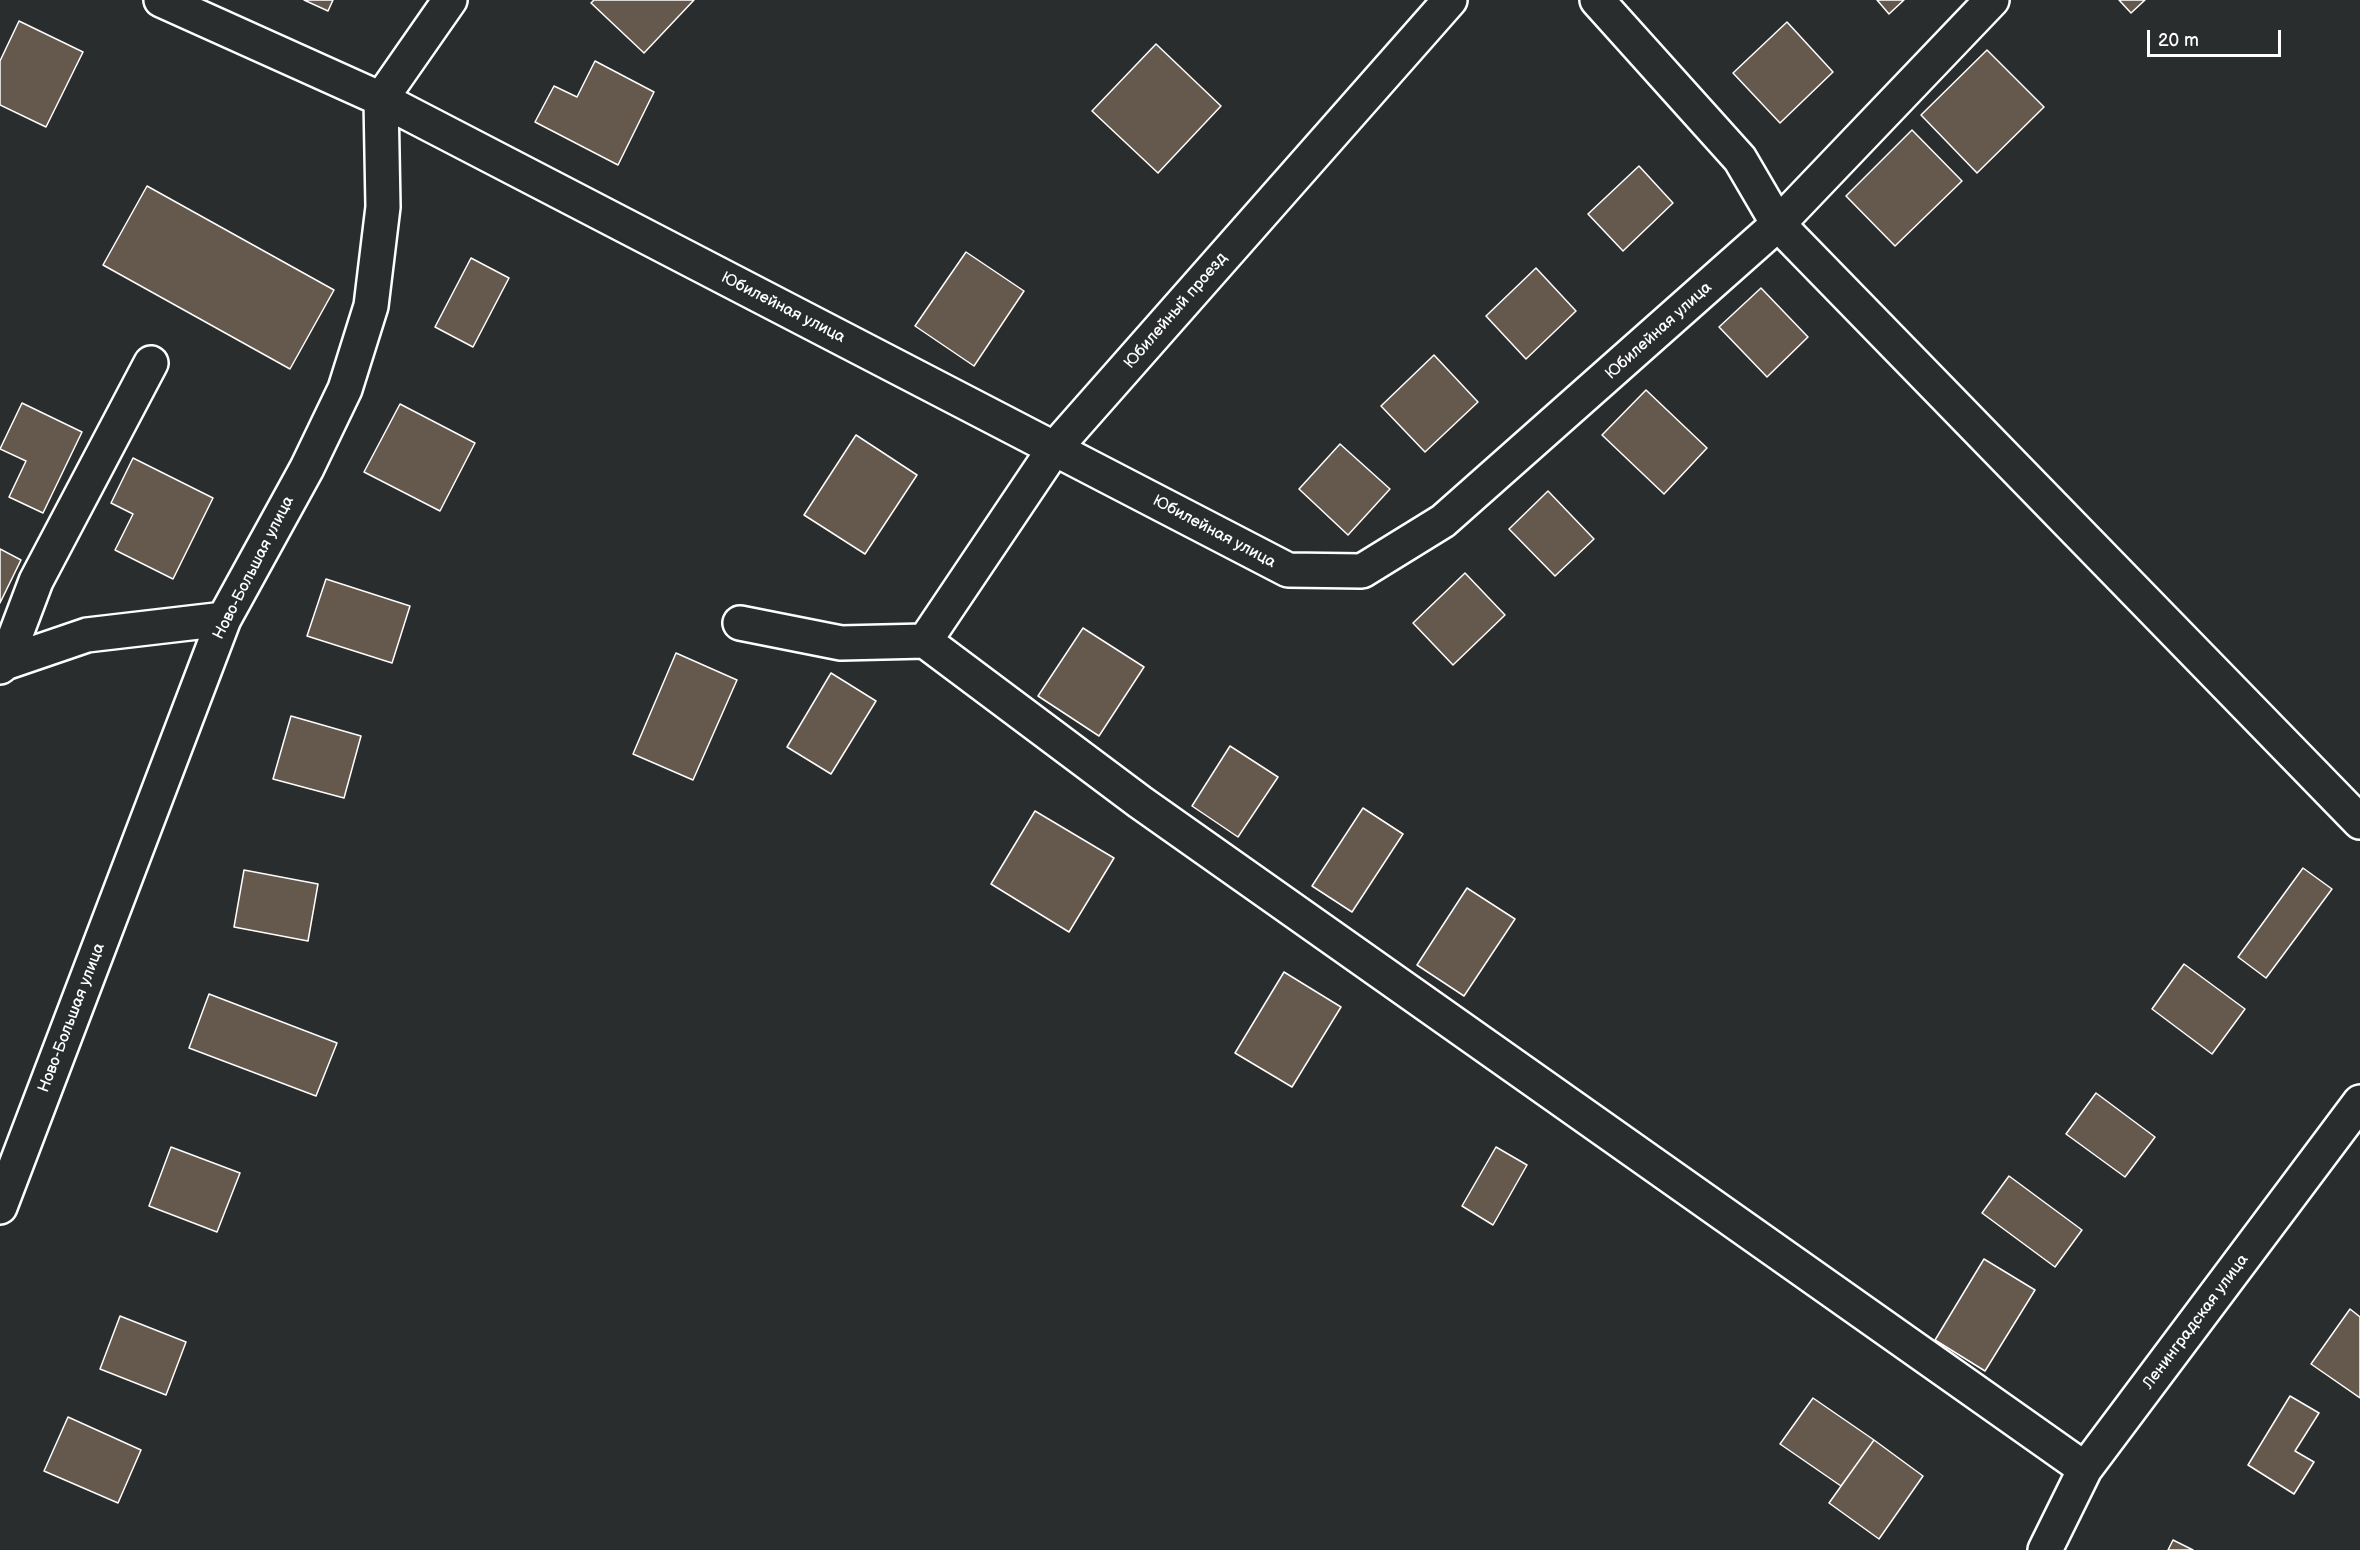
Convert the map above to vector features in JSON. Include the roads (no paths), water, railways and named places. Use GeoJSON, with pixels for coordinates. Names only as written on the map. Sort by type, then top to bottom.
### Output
{"type":"FeatureCollection","features":[{"type":"Feature","properties":{"kind":"street","name":"Юбилейная улица"},"geometry":{"type":"LineString","coordinates":[[162,0],[381,99],[1288,570],[1362,571],[1443,521],[1778,224],[1992,0]]}},
{"type":"Feature","properties":{"kind":"street"},"geometry":{"type":"LineString","coordinates":[[381,99],[450,0]]}},
{"type":"Feature","properties":{"kind":"street","name":"Юбилейный проезд"},"geometry":{"type":"LineString","coordinates":[[925,641],[1054,449],[1450,0]]}},
{"type":"Feature","properties":{"kind":"street"},"geometry":{"type":"LineString","coordinates":[[1597,0],[1740,159],[1778,224],[2360,822]]}},
{"type":"Feature","properties":{"kind":"street","name":"Ново-Большая улица"},"geometry":{"type":"LineString","coordinates":[[0,1207],[224,619],[307,468],[340,399],[371,306],[383,207],[381,99]]}},
{"type":"Feature","properties":{"kind":"street"},"geometry":{"type":"LineString","coordinates":[[3,665],[36,580],[151,363]]}},
{"type":"Feature","properties":{"kind":"street"},"geometry":{"type":"LineString","coordinates":[[3,665],[87,635],[224,619]]}},
{"type":"Feature","properties":{"kind":"street"},"geometry":{"type":"LineString","coordinates":[[740,623],[841,643],[925,641],[1140,802],[2085,1469]]}},
{"type":"Feature","properties":{"kind":"street","name":"Ленинградская улица"},"geometry":{"type":"LineString","coordinates":[[2045,1550],[2085,1469],[2360,1102]]}}]}
